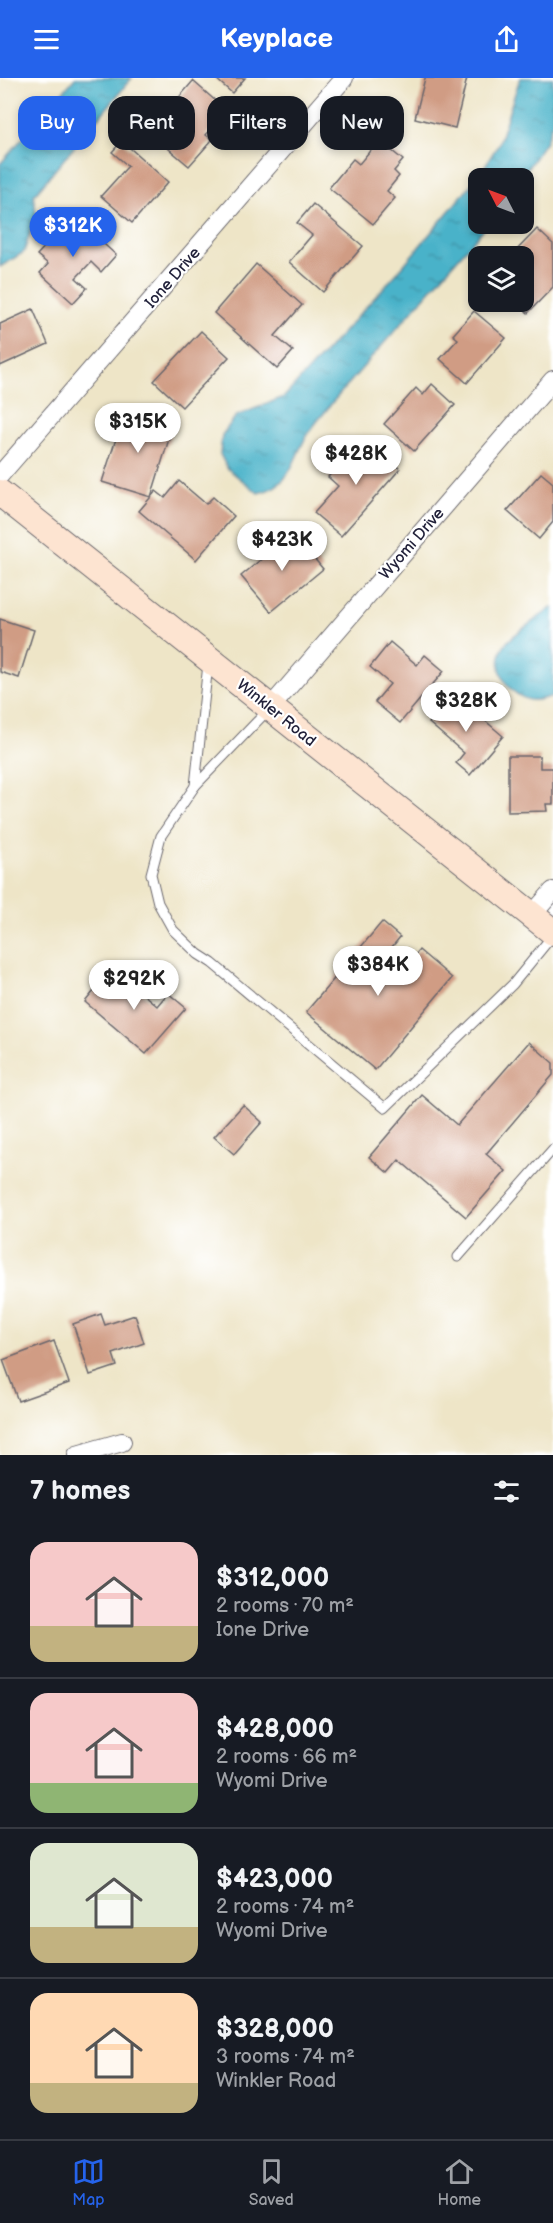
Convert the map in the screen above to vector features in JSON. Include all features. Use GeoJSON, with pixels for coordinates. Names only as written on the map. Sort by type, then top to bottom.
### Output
{"type":"FeatureCollection","features":[{"type":"Feature","properties":{"kind":"street","name":"Ione Drive"},"geometry":{"type":"LineString","coordinates":[[0,475],[344,78]]}},
{"type":"Feature","properties":{"kind":"street","name":"Wyomi Drive"},"geometry":{"type":"LineString","coordinates":[[271,707],[553,380]]}},
{"type":"Feature","properties":{"kind":"street","name":"Winkler Road"},"geometry":{"type":"LineString","coordinates":[[0,493],[553,934]]}},
{"type":"Feature","properties":{"kind":"street"},"geometry":{"type":"LineString","coordinates":[[532,915],[553,891]]}},
{"type":"Feature","properties":{"kind":"street"},"geometry":{"type":"LineString","coordinates":[[77,1455],[122,1442]]}},
{"type":"Feature","properties":{"kind":"lane"},"geometry":{"type":"LineString","coordinates":[[195,786],[209,658]]}},
{"type":"Feature","properties":{"kind":"lane"},"geometry":{"type":"LineString","coordinates":[[271,707],[195,786],[161,836],[151,874],[158,903],[173,930],[198,954],[213,963],[385,1108],[513,984],[553,934]]}},
{"type":"Feature","properties":{"kind":"lane"},"geometry":{"type":"LineString","coordinates":[[458,1257],[553,1149]]}},
{"type":"Feature","properties":{"kind":"water"},"geometry":{"type":"Polygon","coordinates":[[[75,78],[132,78],[117,96],[108,96],[108,107],[96,121],[96,96],[59,96],[75,78]]]}},
{"type":"Feature","properties":{"kind":"water"},"geometry":{"type":"Polygon","coordinates":[[[520,78],[553,78],[553,121],[546,141],[528,168],[484,168],[498,145],[520,78]]]}},
{"type":"Feature","properties":{"kind":"water"},"geometry":{"type":"Polygon","coordinates":[[[18,143],[18,150],[72,150],[34,195],[36,215],[24,252],[0,267],[0,164],[18,143]]]}},
{"type":"Feature","properties":{"kind":"water"},"geometry":{"type":"Polygon","coordinates":[[[468,188],[468,234],[479,234],[331,404],[308,434],[285,478],[270,489],[258,493],[227,468],[220,454],[222,435],[236,416],[284,397],[397,273],[468,188]]]}},
{"type":"Feature","properties":{"kind":"water"},"geometry":{"type":"Polygon","coordinates":[[[553,607],[553,696],[530,700],[513,691],[502,676],[500,658],[502,649],[523,628],[553,607]]]}},
{"type":"Feature","properties":{"kind":"building"},"geometry":{"type":"Polygon","coordinates":[[[215,78],[245,78],[232,93],[215,78]]]}},
{"type":"Feature","properties":{"kind":"building"},"geometry":{"type":"Polygon","coordinates":[[[425,78],[467,78],[455,128],[415,118],[425,78]]]}},
{"type":"Feature","properties":{"kind":"building"},"geometry":{"type":"Polygon","coordinates":[[[193,81],[210,96],[207,96],[207,146],[189,166],[170,150],[195,150],[195,96],[180,96],[193,81]]]}},
{"type":"Feature","properties":{"kind":"building"},"geometry":{"type":"Polygon","coordinates":[[[114,150],[132,150],[168,182],[132,223],[101,196],[128,166],[112,152],[114,150]]]}},
{"type":"Feature","properties":{"kind":"building"},"geometry":{"type":"Polygon","coordinates":[[[371,150],[391,150],[403,160],[394,171],[399,176],[387,191],[395,198],[373,224],[329,188],[353,159],[359,164],[371,150]]]}},
{"type":"Feature","properties":{"kind":"building"},"geometry":{"type":"Polygon","coordinates":[[[313,204],[363,246],[323,292],[289,262],[312,235],[297,223],[313,204]]]}},
{"type":"Feature","properties":{"kind":"building"},"geometry":{"type":"Polygon","coordinates":[[[73,216],[116,255],[101,272],[91,262],[76,278],[87,288],[73,303],[40,273],[48,264],[37,255],[73,216]]]}},
{"type":"Feature","properties":{"kind":"building"},"geometry":{"type":"Polygon","coordinates":[[[537,229],[553,244],[553,287],[534,307],[534,246],[521,246],[537,229]]]}},
{"type":"Feature","properties":{"kind":"building"},"geometry":{"type":"Polygon","coordinates":[[[256,264],[302,305],[275,336],[293,351],[277,369],[214,313],[256,264]]]}},
{"type":"Feature","properties":{"kind":"building"},"geometry":{"type":"Polygon","coordinates":[[[33,309],[48,344],[0,366],[0,324],[33,309]]]}},
{"type":"Feature","properties":{"kind":"building"},"geometry":{"type":"Polygon","coordinates":[[[475,312],[506,338],[467,383],[440,359],[458,339],[453,335],[475,312]]]}},
{"type":"Feature","properties":{"kind":"building"},"geometry":{"type":"Polygon","coordinates":[[[201,331],[229,357],[182,407],[154,381],[201,331]]]}},
{"type":"Feature","properties":{"kind":"building"},"geometry":{"type":"Polygon","coordinates":[[[432,384],[455,405],[414,451],[384,424],[416,388],[423,395],[432,384]]]}},
{"type":"Feature","properties":{"kind":"building"},"geometry":{"type":"Polygon","coordinates":[[[125,411],[173,426],[151,497],[102,482],[125,411]]]}},
{"type":"Feature","properties":{"kind":"building"},"geometry":{"type":"Polygon","coordinates":[[[363,437],[400,469],[341,536],[314,513],[338,486],[328,477],[363,437]]]}},
{"type":"Feature","properties":{"kind":"building"},"geometry":{"type":"Polygon","coordinates":[[[541,473],[553,483],[553,522],[539,539],[507,511],[541,473]]]}},
{"type":"Feature","properties":{"kind":"building"},"geometry":{"type":"Polygon","coordinates":[[[179,481],[206,504],[213,497],[234,516],[196,560],[139,511],[156,491],[165,498],[179,481]]]}},
{"type":"Feature","properties":{"kind":"building"},"geometry":{"type":"Polygon","coordinates":[[[293,533],[323,569],[271,612],[241,576],[293,533]]]}},
{"type":"Feature","properties":{"kind":"building"},"geometry":{"type":"Polygon","coordinates":[[[0,619],[34,630],[19,678],[0,672],[0,619]]]}},
{"type":"Feature","properties":{"kind":"building"},"geometry":{"type":"Polygon","coordinates":[[[390,642],[417,665],[425,655],[444,671],[400,723],[375,702],[390,684],[370,667],[390,642]]]}},
{"type":"Feature","properties":{"kind":"building"},"geometry":{"type":"Polygon","coordinates":[[[454,694],[503,736],[470,775],[456,763],[464,753],[429,723],[454,694]]]}},
{"type":"Feature","properties":{"kind":"building"},"geometry":{"type":"Polygon","coordinates":[[[508,756],[540,756],[540,768],[553,768],[553,804],[546,804],[547,811],[508,812],[508,756]]]}},
{"type":"Feature","properties":{"kind":"building"},"geometry":{"type":"Polygon","coordinates":[[[382,922],[400,937],[392,947],[410,962],[419,950],[452,978],[375,1070],[306,1012],[382,922]]]}},
{"type":"Feature","properties":{"kind":"building"},"geometry":{"type":"Polygon","coordinates":[[[113,968],[157,1006],[168,993],[186,1008],[146,1054],[85,1002],[113,968]]]}},
{"type":"Feature","properties":{"kind":"building"},"geometry":{"type":"Polygon","coordinates":[[[529,1042],[553,1063],[553,1075],[486,1154],[506,1171],[466,1217],[399,1160],[388,1173],[369,1157],[422,1095],[457,1125],[529,1042]]]}},
{"type":"Feature","properties":{"kind":"building"},"geometry":{"type":"Polygon","coordinates":[[[243,1105],[262,1122],[234,1154],[214,1137],[243,1105]]]}},
{"type":"Feature","properties":{"kind":"building"},"geometry":{"type":"Polygon","coordinates":[[[101,1314],[105,1325],[135,1315],[144,1343],[113,1354],[117,1366],[90,1375],[73,1324],[101,1314]]]}},
{"type":"Feature","properties":{"kind":"building"},"geometry":{"type":"Polygon","coordinates":[[[54,1341],[69,1383],[18,1401],[3,1360],[54,1341]]]}}]}
